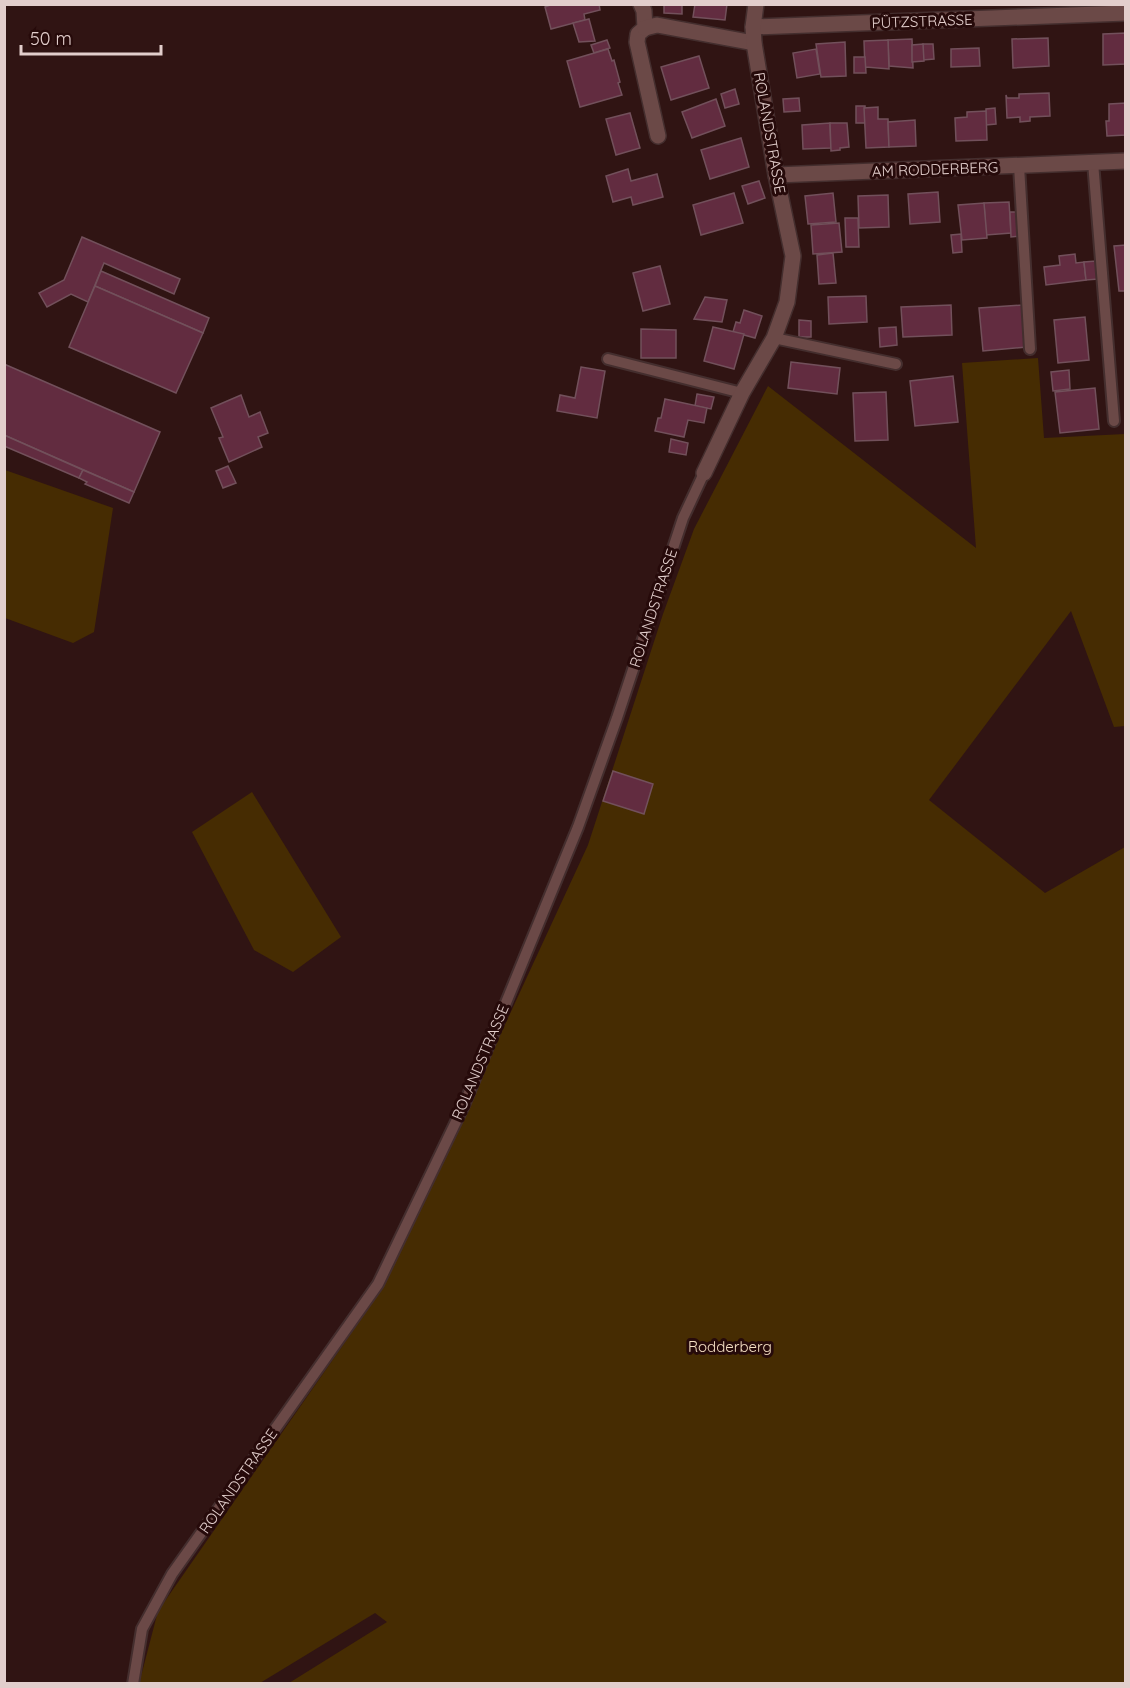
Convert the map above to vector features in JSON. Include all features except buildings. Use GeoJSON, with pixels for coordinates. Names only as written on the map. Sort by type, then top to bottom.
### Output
{"type":"FeatureCollection","features":[{"type":"Feature","properties":{"kind":"street"},"geometry":{"type":"LineString","coordinates":[[641,4],[644,11],[645,28]]}},
{"type":"Feature","properties":{"kind":"street","name":"ROLANDSTRASSE"},"geometry":{"type":"LineString","coordinates":[[704,473],[742,393],[774,338],[788,302],[793,256],[776,175],[754,43],[753,27],[756,4]]}},
{"type":"Feature","properties":{"kind":"street","name":"PÜTZSTRASSE"},"geometry":{"type":"LineString","coordinates":[[753,27],[1047,11],[1125,13]]}},
{"type":"Feature","properties":{"kind":"street"},"geometry":{"type":"LineString","coordinates":[[658,136],[637,42],[638,34],[645,28],[657,25],[754,43]]}},
{"type":"Feature","properties":{"kind":"street","name":"AM RODDERBERG"},"geometry":{"type":"LineString","coordinates":[[776,175],[1125,161]]}},
{"type":"Feature","properties":{"kind":"lane"},"geometry":{"type":"LineString","coordinates":[[1093,162],[1114,421]]}},
{"type":"Feature","properties":{"kind":"lane"},"geometry":{"type":"LineString","coordinates":[[1019,166],[1030,349]]}},
{"type":"Feature","properties":{"kind":"lane"},"geometry":{"type":"LineString","coordinates":[[774,338],[896,364]]}},
{"type":"Feature","properties":{"kind":"lane"},"geometry":{"type":"LineString","coordinates":[[608,359],[742,393]]}},
{"type":"Feature","properties":{"kind":"lane","name":"ROLANDSTRASSE"},"geometry":{"type":"LineString","coordinates":[[133,1683],[142,1629],[172,1574],[378,1284],[464,1105],[578,827],[617,718],[683,518],[704,473]]}},
{"type":"Feature","properties":{"kind":"green space","name":"Rodderberg"},"geometry":{"type":"Polygon","coordinates":[[[1038,358],[1044,438],[1125,434],[1125,726],[1114,727],[1071,611],[929,800],[1045,893],[1125,847],[1125,1683],[289,1683],[387,1622],[375,1613],[260,1683],[139,1684],[158,1611],[384,1286],[588,845],[663,614],[694,529],[768,386],[976,548],[962,363],[1038,358]]]}},
{"type":"Feature","properties":{"kind":"green space"},"geometry":{"type":"Polygon","coordinates":[[[5,470],[113,508],[94,632],[73,643],[5,618],[5,470]]]}},
{"type":"Feature","properties":{"kind":"green space"},"geometry":{"type":"Polygon","coordinates":[[[252,792],[341,937],[293,972],[254,950],[192,832],[252,792]]]}}]}
